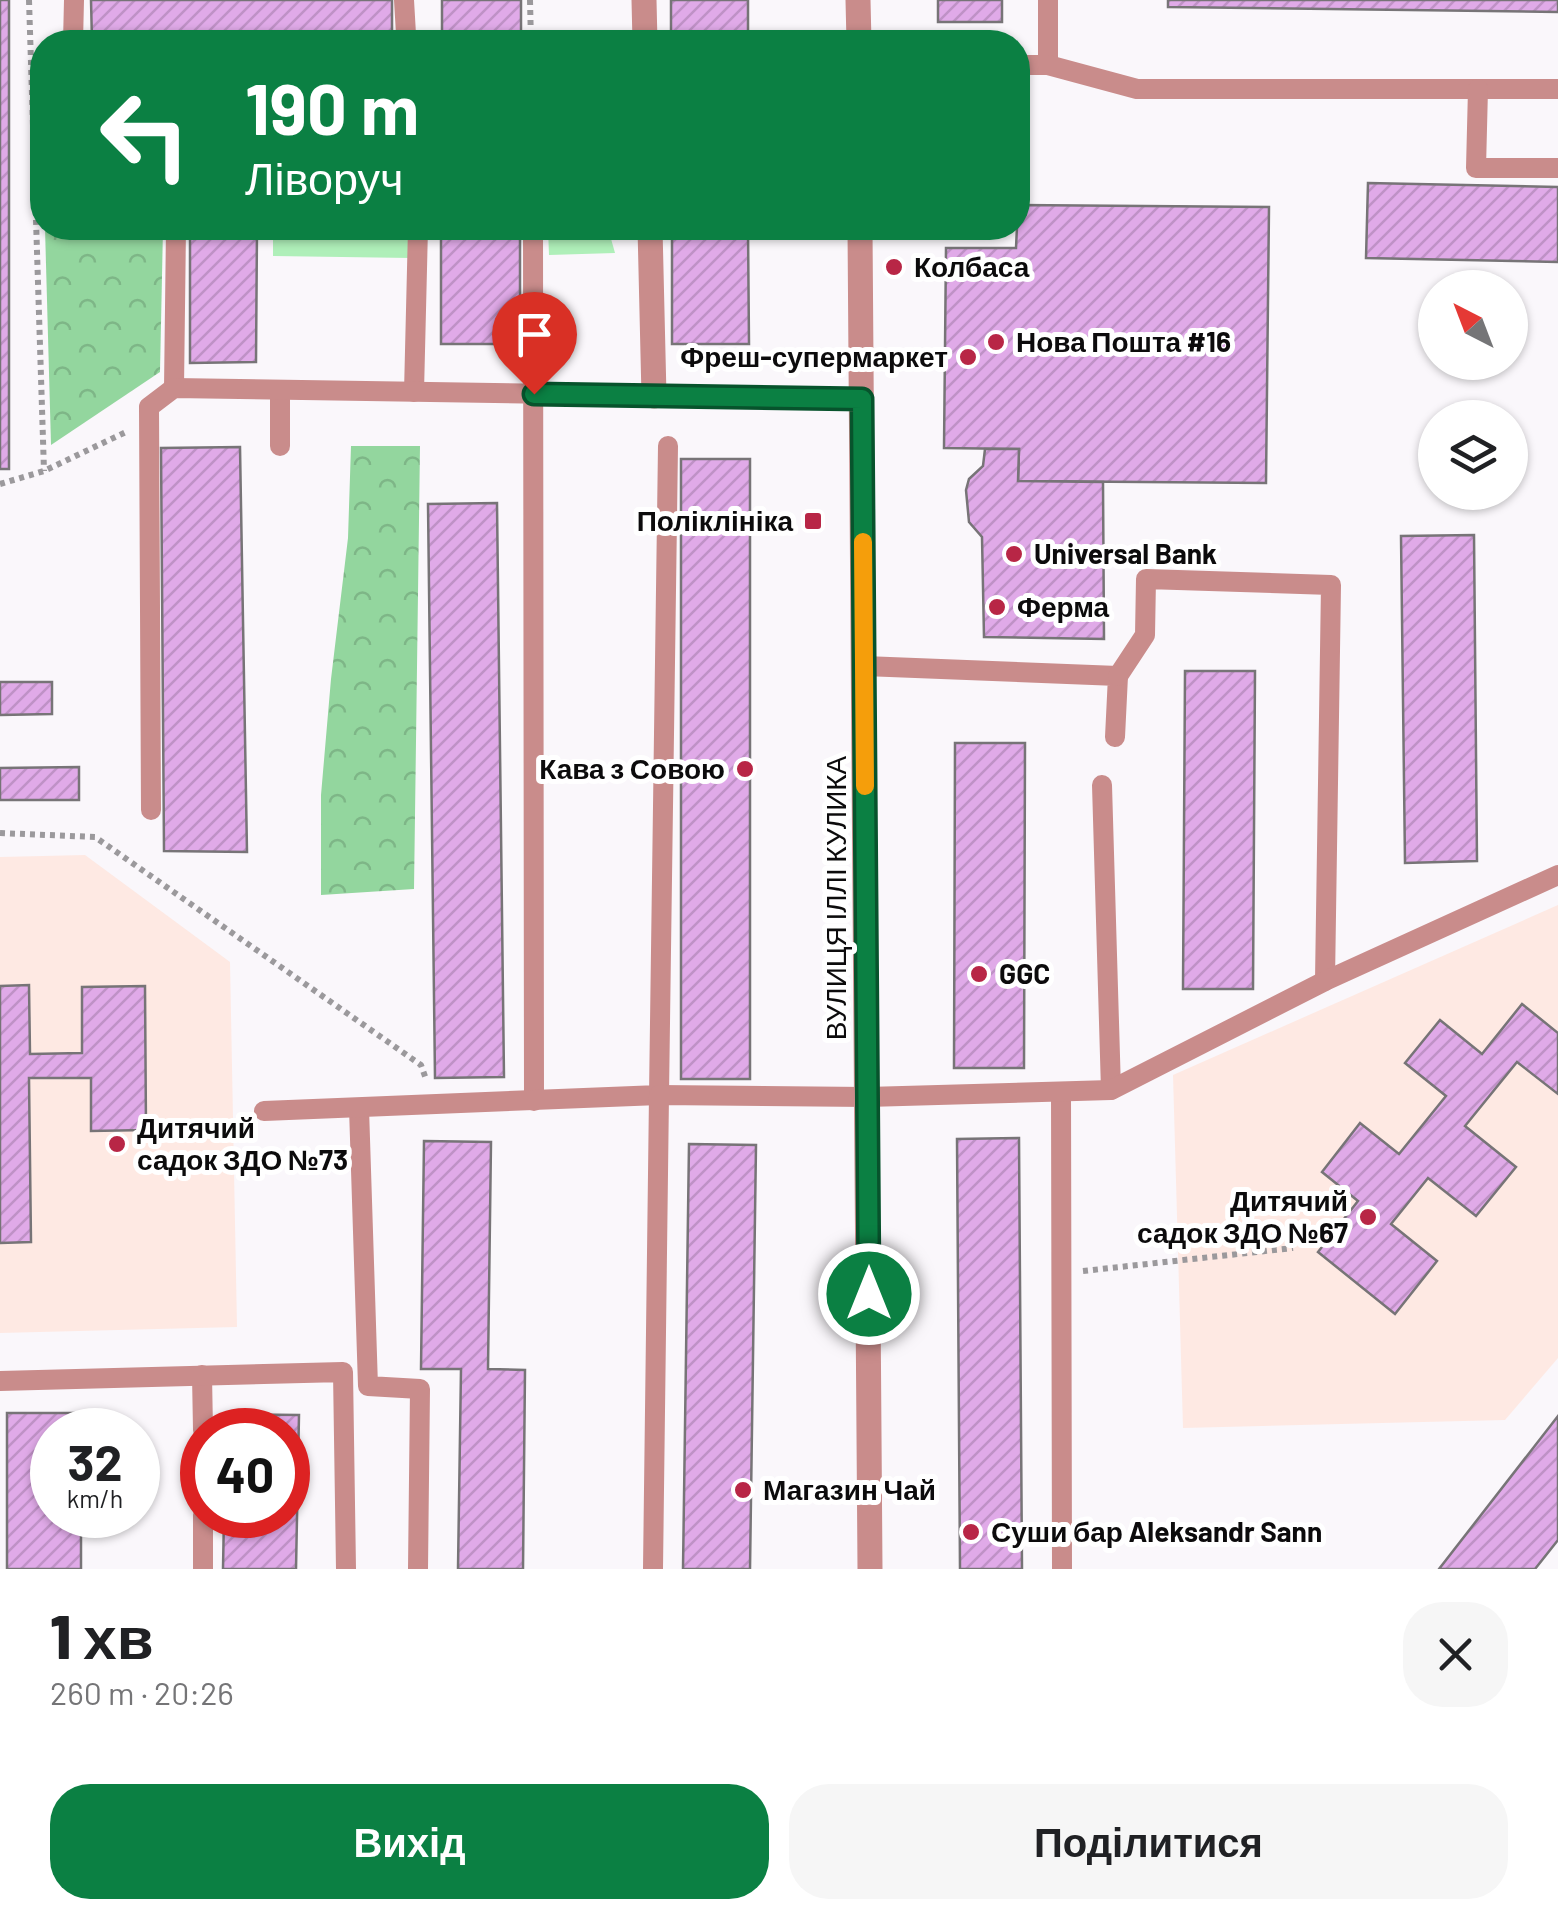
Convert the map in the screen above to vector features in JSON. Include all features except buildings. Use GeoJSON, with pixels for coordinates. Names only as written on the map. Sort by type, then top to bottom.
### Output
{"type":"FeatureCollection","features":[{"type":"Feature","properties":{"kind":"street"},"geometry":{"type":"LineString","coordinates":[[644,0],[645,30]]}},
{"type":"Feature","properties":{"kind":"street"},"geometry":{"type":"LineString","coordinates":[[858,0],[859,30]]}},
{"type":"Feature","properties":{"kind":"street"},"geometry":{"type":"LineString","coordinates":[[650,240],[654,396]]}},
{"type":"Feature","properties":{"kind":"street","name":"ВУЛИЦЯ ІЛЛІ КУЛИКА"},"geometry":{"type":"LineString","coordinates":[[860,240],[870,1569]]}},
{"type":"Feature","properties":{"kind":"lane"},"geometry":{"type":"LineString","coordinates":[[73,30],[74,0]]}},
{"type":"Feature","properties":{"kind":"lane"},"geometry":{"type":"LineString","coordinates":[[404,0],[406,30]]}},
{"type":"Feature","properties":{"kind":"lane"},"geometry":{"type":"LineString","coordinates":[[1048,0],[1048,65]]}},
{"type":"Feature","properties":{"kind":"lane"},"geometry":{"type":"LineString","coordinates":[[1030,64],[1048,65],[1137,90],[1558,88]]}},
{"type":"Feature","properties":{"kind":"lane"},"geometry":{"type":"LineString","coordinates":[[1478,89],[1476,168],[1558,168]]}},
{"type":"Feature","properties":{"kind":"lane"},"geometry":{"type":"LineString","coordinates":[[174,388],[176,240]]}},
{"type":"Feature","properties":{"kind":"lane"},"geometry":{"type":"LineString","coordinates":[[414,392],[418,240]]}},
{"type":"Feature","properties":{"kind":"lane"},"geometry":{"type":"LineString","coordinates":[[533,240],[534,1101]]}},
{"type":"Feature","properties":{"kind":"lane"},"geometry":{"type":"LineString","coordinates":[[151,810],[138,509],[149,407],[174,388],[862,399]]}},
{"type":"Feature","properties":{"kind":"lane"},"geometry":{"type":"LineString","coordinates":[[280,390],[280,446]]}},
{"type":"Feature","properties":{"kind":"lane"},"geometry":{"type":"LineString","coordinates":[[654,1569],[668,446]]}},
{"type":"Feature","properties":{"kind":"lane"},"geometry":{"type":"LineString","coordinates":[[1115,736],[1118,676],[1145,635],[1146,579],[1330,586],[1324,981]]}},
{"type":"Feature","properties":{"kind":"lane"},"geometry":{"type":"LineString","coordinates":[[864,666],[1118,676]]}},
{"type":"Feature","properties":{"kind":"lane"},"geometry":{"type":"LineString","coordinates":[[1102,784],[1111,1090]]}},
{"type":"Feature","properties":{"kind":"lane"},"geometry":{"type":"LineString","coordinates":[[264,1112],[659,1096],[867,1097],[1111,1090],[1324,981],[1558,875]]}},
{"type":"Feature","properties":{"kind":"lane"},"geometry":{"type":"LineString","coordinates":[[1061,1092],[1062,1569]]}},
{"type":"Feature","properties":{"kind":"lane"},"geometry":{"type":"LineString","coordinates":[[359,1108],[368,1386],[420,1388],[418,1569]]}},
{"type":"Feature","properties":{"kind":"lane"},"geometry":{"type":"LineString","coordinates":[[0,1381],[343,1372],[346,1569]]}},
{"type":"Feature","properties":{"kind":"lane"},"geometry":{"type":"LineString","coordinates":[[202,1375],[202,1408]]}},
{"type":"Feature","properties":{"kind":"lane"},"geometry":{"type":"LineString","coordinates":[[203,1538],[203,1569]]}},
{"type":"Feature","properties":{"kind":"path"},"geometry":{"type":"LineString","coordinates":[[29,0],[30,31]]}},
{"type":"Feature","properties":{"kind":"path"},"geometry":{"type":"LineString","coordinates":[[530,0],[531,30]]}},
{"type":"Feature","properties":{"kind":"path"},"geometry":{"type":"LineString","coordinates":[[37,240],[44,471]]}},
{"type":"Feature","properties":{"kind":"path"},"geometry":{"type":"LineString","coordinates":[[0,484],[44,471],[148,421]]}},
{"type":"Feature","properties":{"kind":"path"},"geometry":{"type":"LineString","coordinates":[[0,834],[95,837],[421,1065],[434,1104]]}},
{"type":"Feature","properties":{"kind":"path"},"geometry":{"type":"LineString","coordinates":[[1062,1273],[1294,1248]]}},
{"type":"Feature","properties":{"kind":"shaded area","name":"Дитячий садок ЗДО №73"},"geometry":{"type":"Polygon","coordinates":[[[85,855],[230,962],[237,1327],[0,1333],[0,857],[85,855]]]}},
{"type":"Feature","properties":{"kind":"shaded area","name":"Дитячий садок ЗДО №67"},"geometry":{"type":"Polygon","coordinates":[[[1558,905],[1558,1358],[1505,1420],[1183,1428],[1173,1075],[1558,905]]]}},
{"type":"Feature","properties":{"kind":"green space"},"geometry":{"type":"Polygon","coordinates":[[[45,240],[163,240],[160,372],[51,445],[45,240]]]}},
{"type":"Feature","properties":{"kind":"green space"},"geometry":{"type":"Polygon","coordinates":[[[273,240],[412,240],[411,258],[273,256],[273,240]]]}},
{"type":"Feature","properties":{"kind":"green space"},"geometry":{"type":"Polygon","coordinates":[[[548,240],[611,240],[615,253],[549,255],[548,240]]]}},
{"type":"Feature","properties":{"kind":"green space"},"geometry":{"type":"Polygon","coordinates":[[[351,446],[420,446],[414,889],[321,895],[321,795],[348,538],[351,446]]]}},
{"type":"Feature","properties":{"kind":"slow traffic"},"geometry":{"type":"LineString","coordinates":[[863,542],[865,786]]}},
{"type":"Feature","properties":{"kind":"place","name":"Колбаса"},"geometry":{"type":"Point","coordinates":[894,267]}},
{"type":"Feature","properties":{"kind":"place","name":"Нова Пошта #16"},"geometry":{"type":"Point","coordinates":[996,342]}},
{"type":"Feature","properties":{"kind":"place","name":"Фреш-супермаркет"},"geometry":{"type":"Point","coordinates":[968,357]}},
{"type":"Feature","properties":{"kind":"place","name":"Поліклініка"},"geometry":{"type":"Point","coordinates":[813,521]}},
{"type":"Feature","properties":{"kind":"place","name":"Universal Bank"},"geometry":{"type":"Point","coordinates":[1014,554]}},
{"type":"Feature","properties":{"kind":"place","name":"Ферма"},"geometry":{"type":"Point","coordinates":[997,607]}},
{"type":"Feature","properties":{"kind":"place","name":"Кава з Совою"},"geometry":{"type":"Point","coordinates":[745,769]}},
{"type":"Feature","properties":{"kind":"place","name":"GGC"},"geometry":{"type":"Point","coordinates":[979,974]}},
{"type":"Feature","properties":{"kind":"place","name":"Дитячий садок ЗДО №73"},"geometry":{"type":"Point","coordinates":[117,1144]}},
{"type":"Feature","properties":{"kind":"place","name":"Дитячий садок ЗДО №67"},"geometry":{"type":"Point","coordinates":[1368,1217]}},
{"type":"Feature","properties":{"kind":"place","name":"Магазин Чай"},"geometry":{"type":"Point","coordinates":[743,1490]}},
{"type":"Feature","properties":{"kind":"place","name":"Суши бар Aleksandr Sann"},"geometry":{"type":"Point","coordinates":[971,1532]}},
{"type":"Feature","properties":{"kind":"route"},"geometry":{"type":"LineString","coordinates":[[534,394],[862,399],[869,1294]]}}]}
